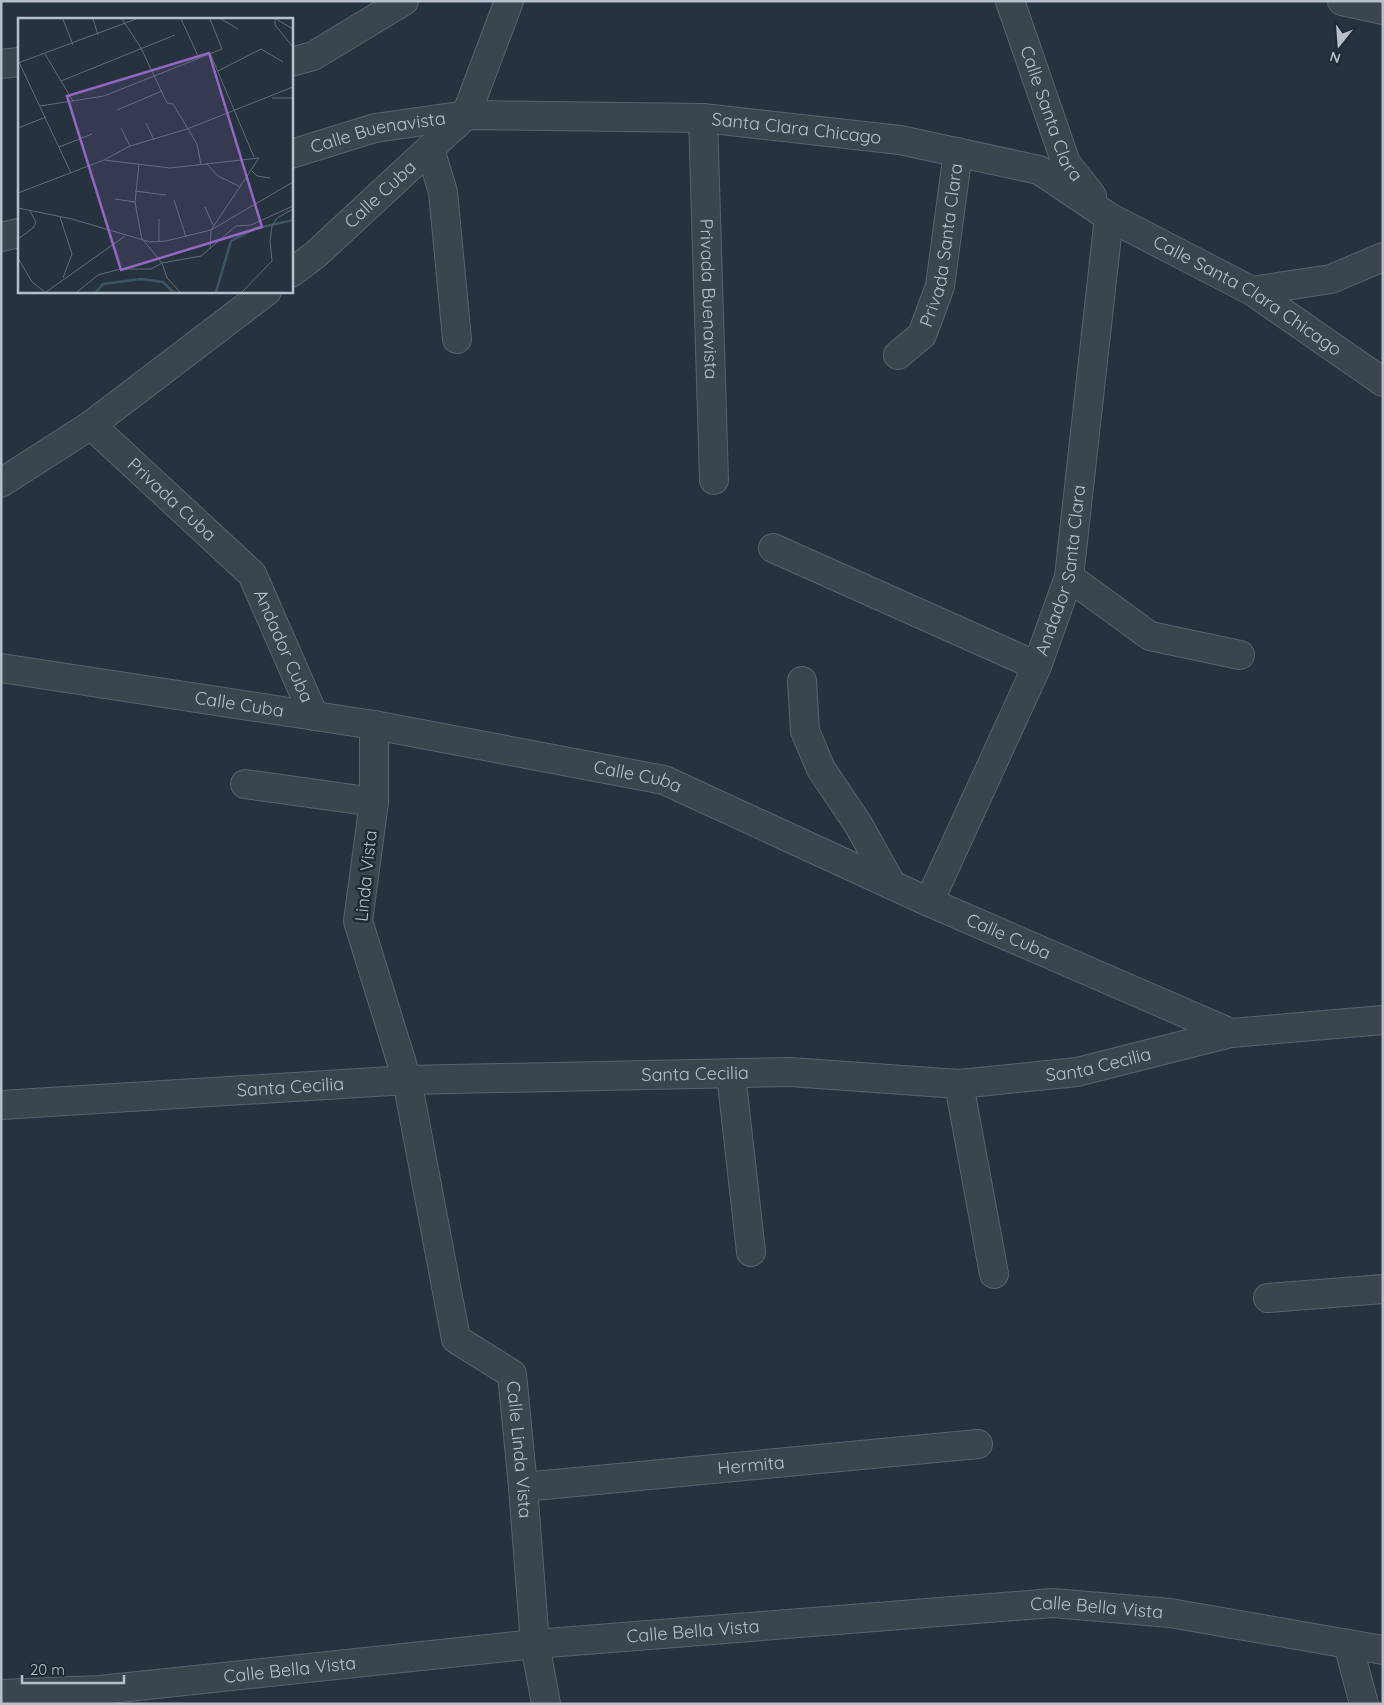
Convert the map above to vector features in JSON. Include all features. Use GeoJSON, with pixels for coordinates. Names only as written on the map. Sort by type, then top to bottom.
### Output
{"type":"FeatureCollection","features":[{"type":"Feature","properties":{"kind":"street"},"geometry":{"type":"LineString","coordinates":[[292,62],[313,56],[404,1]]}},
{"type":"Feature","properties":{"kind":"street"},"geometry":{"type":"LineString","coordinates":[[466,115],[509,1]]}},
{"type":"Feature","properties":{"kind":"street","name":"Calle Santa Clara"},"geometry":{"type":"LineString","coordinates":[[1010,1],[1066,163],[1109,217]]}},
{"type":"Feature","properties":{"kind":"street"},"geometry":{"type":"LineString","coordinates":[[1342,1],[1383,10]]}},
{"type":"Feature","properties":{"kind":"street"},"geometry":{"type":"LineString","coordinates":[[1,64],[18,62]]}},
{"type":"Feature","properties":{"kind":"street","name":"Santa Clara Chicago"},"geometry":{"type":"LineString","coordinates":[[466,115],[702,118],[900,140],[1039,170],[1109,217]]}},
{"type":"Feature","properties":{"kind":"street","name":"Calle Cuba"},"geometry":{"type":"LineString","coordinates":[[292,272],[315,255],[466,115]]}},
{"type":"Feature","properties":{"kind":"street","name":"Calle Buenavista"},"geometry":{"type":"LineString","coordinates":[[292,154],[375,128],[466,115]]}},
{"type":"Feature","properties":{"kind":"street","name":"Privada Buenavista"},"geometry":{"type":"LineString","coordinates":[[702,118],[714,480]]}},
{"type":"Feature","properties":{"kind":"street"},"geometry":{"type":"LineString","coordinates":[[430,149],[443,192],[457,339]]}},
{"type":"Feature","properties":{"kind":"street","name":"Privada Santa Clara"},"geometry":{"type":"LineString","coordinates":[[898,355],[922,335],[940,286],[958,152]]}},
{"type":"Feature","properties":{"kind":"street","name":"Calle Santa Clara Chicago"},"geometry":{"type":"LineString","coordinates":[[1109,217],[1252,291],[1383,382]]}},
{"type":"Feature","properties":{"kind":"street","name":"Andador Santa Clara"},"geometry":{"type":"LineString","coordinates":[[929,902],[1037,666],[1069,577],[1109,217]]}},
{"type":"Feature","properties":{"kind":"street"},"geometry":{"type":"LineString","coordinates":[[1,237],[18,233]]}},
{"type":"Feature","properties":{"kind":"street"},"geometry":{"type":"LineString","coordinates":[[1252,291],[1331,280],[1383,257]]}},
{"type":"Feature","properties":{"kind":"street"},"geometry":{"type":"LineString","coordinates":[[1,483],[91,425],[266,292]]}},
{"type":"Feature","properties":{"kind":"street","name":"Privada Cuba"},"geometry":{"type":"LineString","coordinates":[[91,425],[252,574]]}},
{"type":"Feature","properties":{"kind":"street"},"geometry":{"type":"LineString","coordinates":[[773,548],[1037,666]]}},
{"type":"Feature","properties":{"kind":"street","name":"Andador Cuba"},"geometry":{"type":"LineString","coordinates":[[252,574],[314,716]]}},
{"type":"Feature","properties":{"kind":"street"},"geometry":{"type":"LineString","coordinates":[[1069,577],[1150,636],[1240,655]]}},
{"type":"Feature","properties":{"kind":"street","name":"Calle Cuba"},"geometry":{"type":"LineString","coordinates":[[1,668],[374,725],[664,780],[929,902],[1231,1033]]}},
{"type":"Feature","properties":{"kind":"street"},"geometry":{"type":"LineString","coordinates":[[802,681],[806,731],[822,769],[858,824],[892,885]]}},
{"type":"Feature","properties":{"kind":"street","name":"Linda Vista"},"geometry":{"type":"LineString","coordinates":[[374,725],[374,802],[358,921],[407,1080]]}},
{"type":"Feature","properties":{"kind":"street"},"geometry":{"type":"LineString","coordinates":[[244,784],[374,802]]}},
{"type":"Feature","properties":{"kind":"street","name":"Santa Cecilia"},"geometry":{"type":"LineString","coordinates":[[1,1105],[407,1080],[790,1072],[959,1084],[1077,1072],[1231,1033],[1383,1020]]}},
{"type":"Feature","properties":{"kind":"street"},"geometry":{"type":"LineString","coordinates":[[731,1074],[751,1252]]}},
{"type":"Feature","properties":{"kind":"street","name":"Calle Linda Vista"},"geometry":{"type":"LineString","coordinates":[[407,1080],[456,1339],[512,1374],[523,1487],[534,1644],[546,1704]]}},
{"type":"Feature","properties":{"kind":"street"},"geometry":{"type":"LineString","coordinates":[[959,1084],[994,1274]]}},
{"type":"Feature","properties":{"kind":"street"},"geometry":{"type":"LineString","coordinates":[[1268,1298],[1383,1289]]}},
{"type":"Feature","properties":{"kind":"street","name":"Hermita"},"geometry":{"type":"LineString","coordinates":[[523,1487],[978,1444]]}},
{"type":"Feature","properties":{"kind":"street","name":"Calle Bella Vista"},"geometry":{"type":"LineString","coordinates":[[1,1694],[100,1697],[534,1644],[1053,1603],[1170,1613],[1383,1650]]}},
{"type":"Feature","properties":{"kind":"street"},"geometry":{"type":"LineString","coordinates":[[1348,1644],[1364,1704]]}}]}
